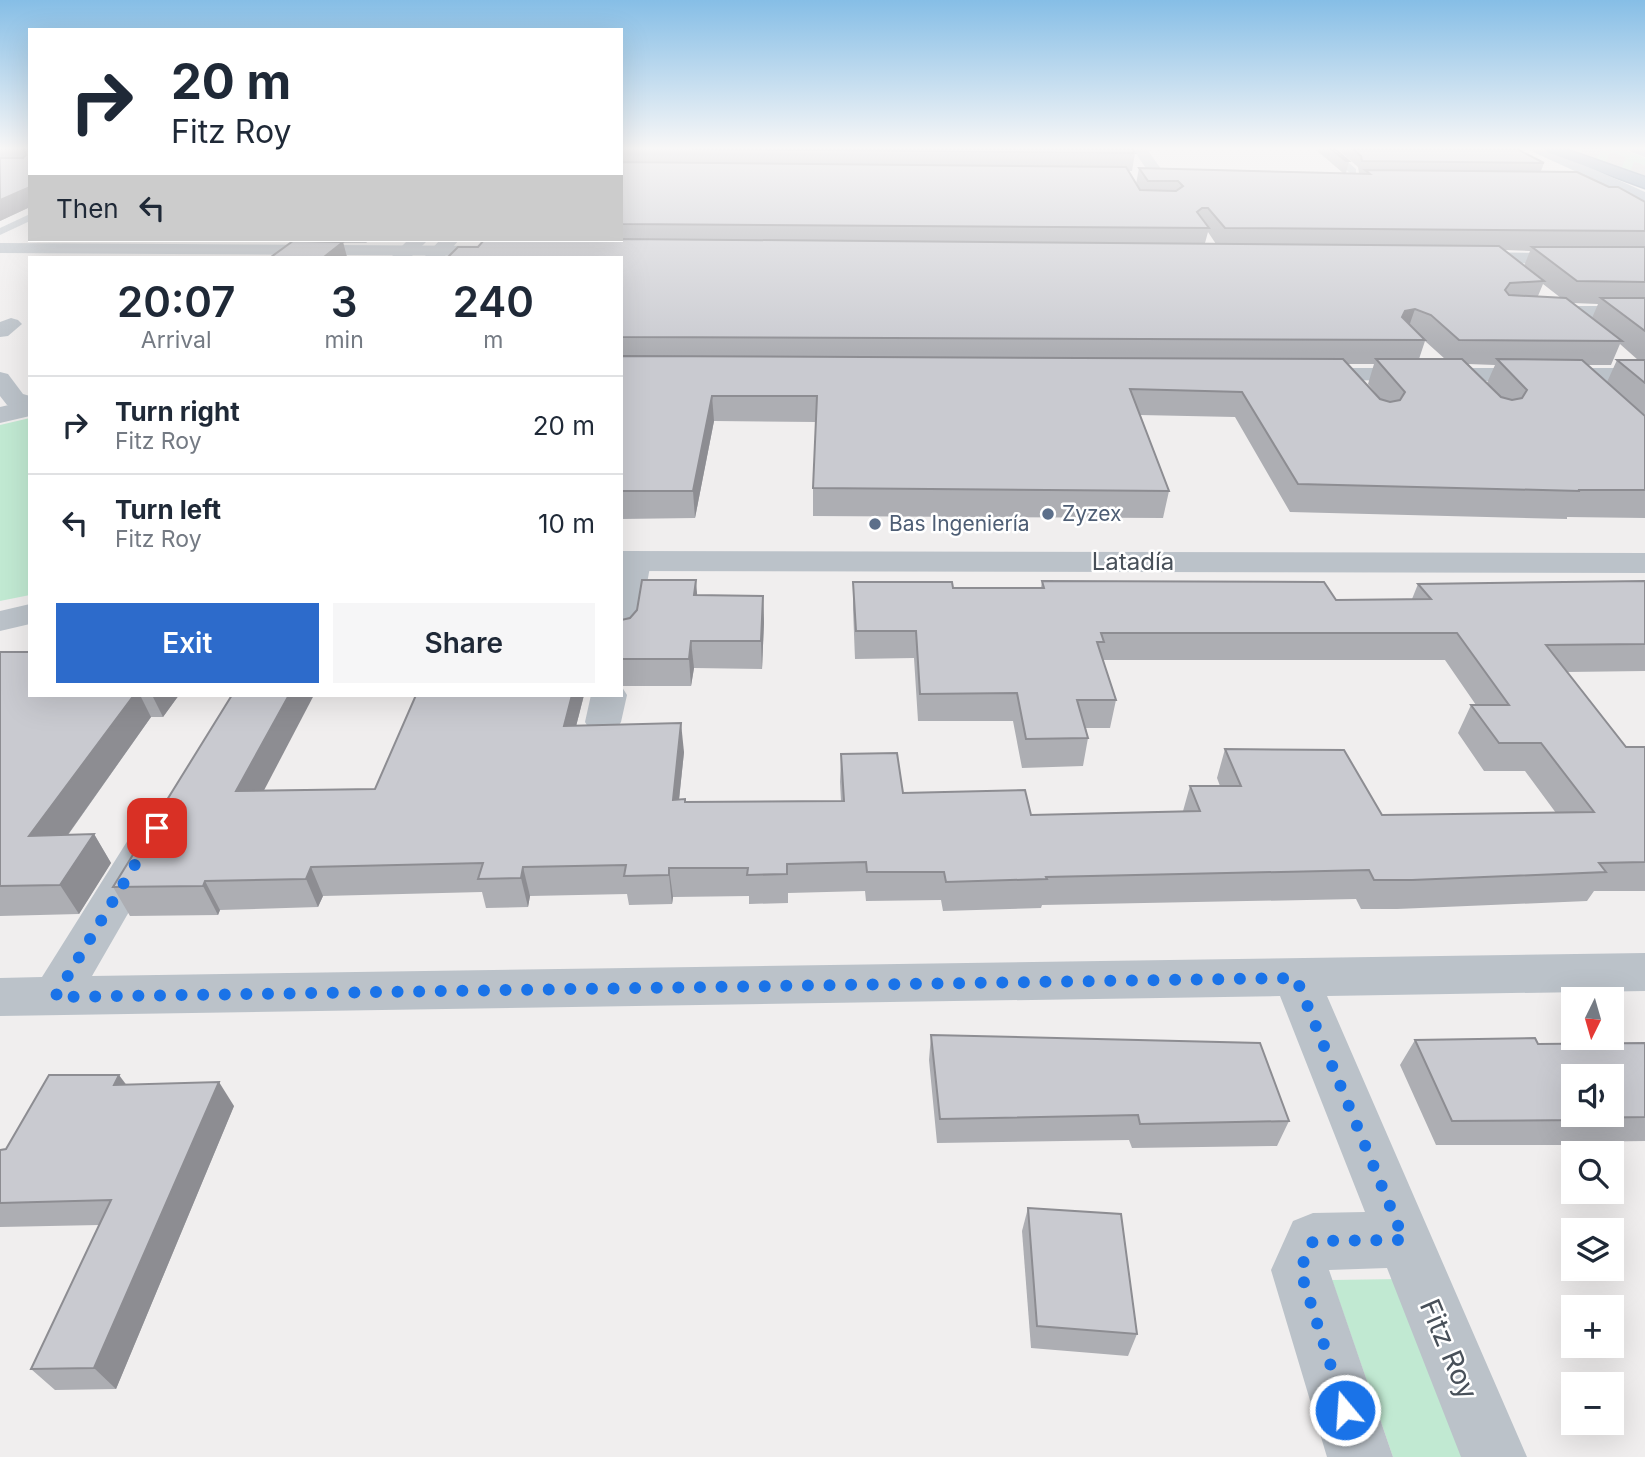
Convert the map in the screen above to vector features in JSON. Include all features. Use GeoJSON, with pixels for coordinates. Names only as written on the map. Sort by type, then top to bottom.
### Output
{"type":"FeatureCollection","features":[{"type":"Feature","properties":{"kind":"street"},"geometry":{"type":"LineString","coordinates":[[0,248],[131,244],[526,251]]}},
{"type":"Feature","properties":{"kind":"street"},"geometry":{"type":"LineString","coordinates":[[1455,258],[1645,260]]}},
{"type":"Feature","properties":{"kind":"street"},"geometry":{"type":"LineString","coordinates":[[1497,259],[1522,278]]}},
{"type":"Feature","properties":{"kind":"street"},"geometry":{"type":"LineString","coordinates":[[1542,295],[1583,329]]}},
{"type":"Feature","properties":{"kind":"street"},"geometry":{"type":"LineString","coordinates":[[1509,312],[1645,312]]}},
{"type":"Feature","properties":{"kind":"street"},"geometry":{"type":"LineString","coordinates":[[1422,354],[1483,397]]}},
{"type":"Feature","properties":{"kind":"street"},"geometry":{"type":"LineString","coordinates":[[1288,375],[1578,375],[1629,365]]}},
{"type":"Feature","properties":{"kind":"street"},"geometry":{"type":"LineString","coordinates":[[1344,375],[1367,401]]}},
{"type":"Feature","properties":{"kind":"street"},"geometry":{"type":"LineString","coordinates":[[1578,375],[1606,399]]}},
{"type":"Feature","properties":{"kind":"street"},"geometry":{"type":"LineString","coordinates":[[0,379],[15,407]]}},
{"type":"Feature","properties":{"kind":"street"},"geometry":{"type":"LineString","coordinates":[[623,616],[629,561]]}},
{"type":"Feature","properties":{"kind":"street","name":"Latadía"},"geometry":{"type":"LineString","coordinates":[[629,561],[1645,563]]}},
{"type":"Feature","properties":{"kind":"street"},"geometry":{"type":"LineString","coordinates":[[0,621],[28,614]]}},
{"type":"Feature","properties":{"kind":"street"},"geometry":{"type":"LineString","coordinates":[[55,997],[160,824]]}},
{"type":"Feature","properties":{"kind":"street"},"geometry":{"type":"LineString","coordinates":[[0,997],[1645,972]]}},
{"type":"Feature","properties":{"kind":"street","name":"Fitz Roy"},"geometry":{"type":"LineString","coordinates":[[1296,978],[1494,1457]]}},
{"type":"Feature","properties":{"kind":"street"},"geometry":{"type":"LineString","coordinates":[[1360,1457],[1300,1270],[1313,1241],[1404,1240]]}},
{"type":"Feature","properties":{"kind":"lane"},"geometry":{"type":"LineString","coordinates":[[0,232],[28,218]]}},
{"type":"Feature","properties":{"kind":"green space"},"geometry":{"type":"Polygon","coordinates":[[[28,418],[28,595],[0,601],[0,425],[28,418]]]}},
{"type":"Feature","properties":{"kind":"green space"},"geometry":{"type":"Polygon","coordinates":[[[1400,1279],[1469,1457],[1393,1457],[1332,1280],[1400,1279]]]}},
{"type":"Feature","properties":{"kind":"building"},"geometry":{"type":"Polygon","coordinates":[[[623,217],[1201,217],[1209,228],[623,224],[623,217]]]}},
{"type":"Feature","properties":{"kind":"building"},"geometry":{"type":"Polygon","coordinates":[[[1216,217],[1645,217],[1645,231],[1225,228],[1216,217]]]}},
{"type":"Feature","properties":{"kind":"building"},"geometry":{"type":"Polygon","coordinates":[[[623,239],[1499,246],[1544,281],[1510,283],[1505,290],[1509,295],[1566,298],[1622,341],[1459,340],[1431,315],[1415,309],[1405,311],[1402,317],[1425,340],[623,337],[623,256],[449,256],[458,247],[478,247],[482,242],[623,242],[623,239]]]}},
{"type":"Feature","properties":{"kind":"building"},"geometry":{"type":"Polygon","coordinates":[[[292,242],[343,242],[325,256],[272,256],[292,242]]]}},
{"type":"Feature","properties":{"kind":"building"},"geometry":{"type":"Polygon","coordinates":[[[1532,247],[1645,247],[1645,282],[1577,281],[1532,247]]]}},
{"type":"Feature","properties":{"kind":"building"},"geometry":{"type":"Polygon","coordinates":[[[1601,298],[1645,298],[1645,331],[1601,298]]]}},
{"type":"Feature","properties":{"kind":"building"},"geometry":{"type":"Polygon","coordinates":[[[623,356],[1343,359],[1380,399],[1390,402],[1400,400],[1405,392],[1376,359],[1462,359],[1501,397],[1512,400],[1522,398],[1527,390],[1497,359],[1582,360],[1645,416],[1645,490],[1578,490],[1580,491],[1298,484],[1242,392],[1130,389],[1169,491],[813,488],[817,396],[712,396],[693,491],[623,491],[623,356]]]}},
{"type":"Feature","properties":{"kind":"building"},"geometry":{"type":"Polygon","coordinates":[[[1617,360],[1645,360],[1645,383],[1617,360]]]}},
{"type":"Feature","properties":{"kind":"building"},"geometry":{"type":"Polygon","coordinates":[[[642,580],[696,580],[694,595],[763,596],[761,641],[691,641],[689,659],[623,659],[623,620],[630,618],[637,610],[642,580]]]}},
{"type":"Feature","properties":{"kind":"building"},"geometry":{"type":"Polygon","coordinates":[[[1042,581],[1324,582],[1336,600],[1431,599],[1418,584],[1645,581],[1645,644],[1546,645],[1626,747],[1645,747],[1645,862],[1599,863],[1606,872],[1412,880],[1374,880],[1369,870],[1046,877],[1047,879],[946,882],[944,872],[867,872],[866,862],[787,864],[787,874],[747,875],[748,868],[669,868],[669,875],[624,876],[626,865],[523,867],[521,878],[478,879],[483,863],[311,867],[306,879],[205,881],[203,886],[113,887],[231,697],[288,697],[236,791],[375,789],[415,697],[571,697],[564,726],[681,723],[673,800],[685,799],[685,802],[844,801],[841,754],[897,753],[903,793],[1025,790],[1031,815],[1200,811],[1190,786],[1241,786],[1225,749],[1344,750],[1382,815],[1594,812],[1541,743],[1499,743],[1471,705],[1509,705],[1457,633],[1101,633],[1104,642],[1097,642],[1116,700],[1077,700],[1088,738],[1026,739],[1017,693],[920,694],[916,631],[856,631],[853,582],[952,582],[953,588],[1044,588],[1042,581]]]}},
{"type":"Feature","properties":{"kind":"building"},"geometry":{"type":"Polygon","coordinates":[[[0,652],[28,652],[28,697],[133,697],[29,836],[94,834],[60,885],[0,886],[0,652]]]}},
{"type":"Feature","properties":{"kind":"building"},"geometry":{"type":"Polygon","coordinates":[[[931,1035],[1260,1043],[1289,1121],[1140,1124],[1138,1115],[940,1119],[931,1035]]]}},
{"type":"Feature","properties":{"kind":"building"},"geometry":{"type":"Polygon","coordinates":[[[1535,1038],[1538,1044],[1561,1044],[1561,1050],[1624,1050],[1624,1043],[1645,1043],[1645,1117],[1624,1117],[1624,1064],[1561,1064],[1561,1120],[1452,1121],[1415,1040],[1535,1038]]]}},
{"type":"Feature","properties":{"kind":"building"},"geometry":{"type":"Polygon","coordinates":[[[49,1075],[119,1075],[114,1085],[219,1082],[94,1368],[31,1369],[111,1200],[0,1203],[0,1150],[6,1149],[49,1075]]]}},
{"type":"Feature","properties":{"kind":"building"},"geometry":{"type":"Polygon","coordinates":[[[1028,1208],[1121,1214],[1137,1334],[1037,1326],[1028,1208]]]}},
{"type":"Feature","properties":{"kind":"place","name":"Zyzex"},"geometry":{"type":"Point","coordinates":[1048,514]}},
{"type":"Feature","properties":{"kind":"place","name":"Bas Ingeniería"},"geometry":{"type":"Point","coordinates":[875,524]}},
{"type":"Feature","properties":{"kind":"route"},"geometry":{"type":"LineString","coordinates":[[157,828],[55,997],[1296,978],[1404,1240],[1313,1241],[1300,1270],[1345,1410]]}}]}
